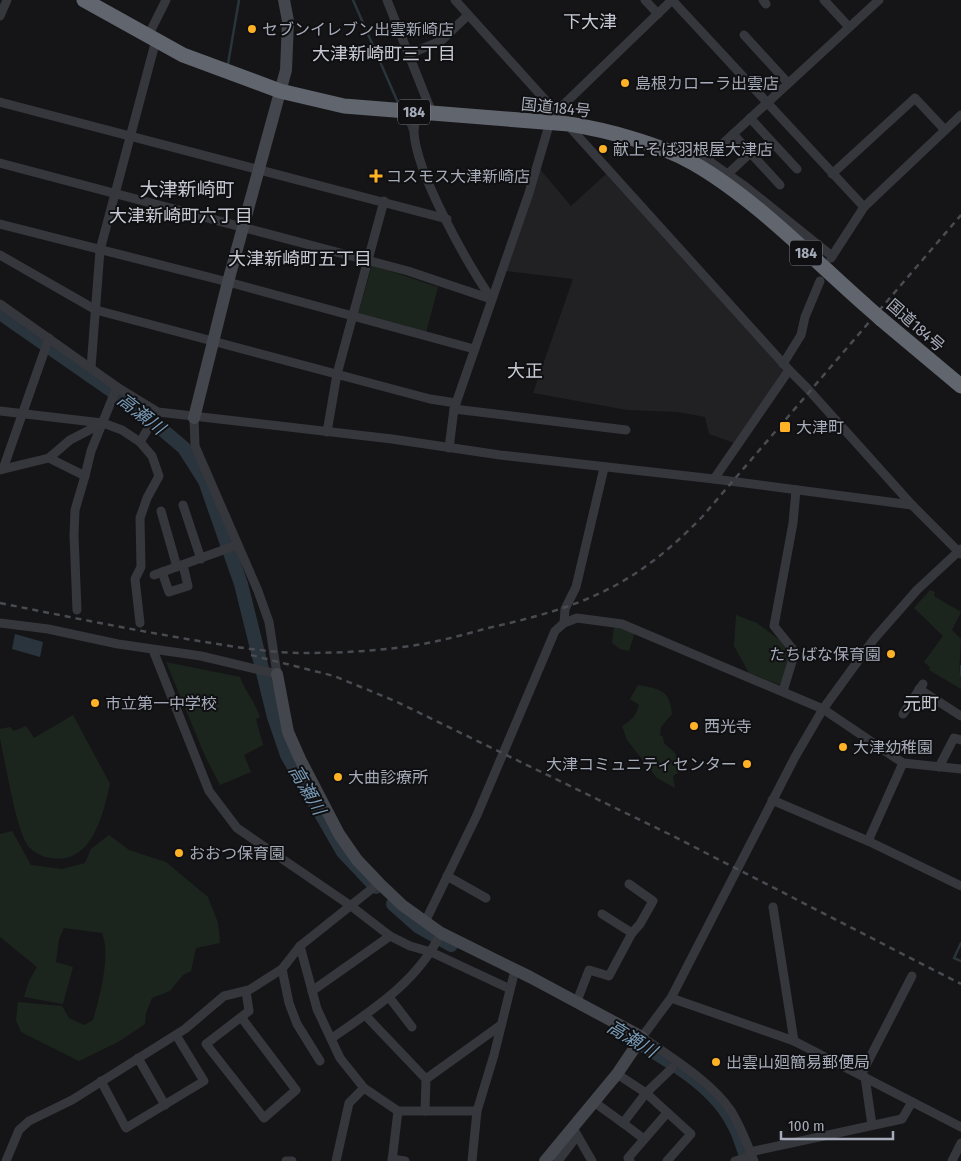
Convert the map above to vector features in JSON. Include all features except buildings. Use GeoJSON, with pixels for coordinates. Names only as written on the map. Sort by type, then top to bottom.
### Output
{"type":"FeatureCollection","features":[{"type":"Feature","properties":{"kind":"highway","name":"国道184号"},"geometry":{"type":"LineString","coordinates":[[93,2],[152,38],[218,69],[280,91],[344,106],[425,113],[553,116],[569,124],[597,129],[699,161],[961,386]]}},
{"type":"Feature","properties":{"kind":"street"},"geometry":{"type":"LineString","coordinates":[[0,16],[7,0]]}},
{"type":"Feature","properties":{"kind":"street"},"geometry":{"type":"LineString","coordinates":[[91,368],[100,250],[132,138],[152,38],[166,0]]}},
{"type":"Feature","properties":{"kind":"street"},"geometry":{"type":"LineString","coordinates":[[284,0],[289,37],[286,70],[260,171],[228,282],[215,341],[194,418],[195,446],[269,622],[288,732],[339,834],[357,860],[402,905],[441,933],[577,1001],[642,1037],[697,1077],[730,1109],[752,1156]]}},
{"type":"Feature","properties":{"kind":"street"},"geometry":{"type":"LineString","coordinates":[[387,0],[409,54],[425,113],[414,132],[420,164],[476,277],[491,298]]}},
{"type":"Feature","properties":{"kind":"street"},"geometry":{"type":"LineString","coordinates":[[645,0],[658,14]]}},
{"type":"Feature","properties":{"kind":"street"},"geometry":{"type":"LineString","coordinates":[[449,448],[455,406],[529,193],[553,116],[672,0],[864,207]]}},
{"type":"Feature","properties":{"kind":"street"},"geometry":{"type":"LineString","coordinates":[[824,0],[849,28]]}},
{"type":"Feature","properties":{"kind":"street"},"geometry":{"type":"LineString","coordinates":[[877,0],[733,134],[699,161],[746,187],[831,257],[864,207],[961,115]]}},
{"type":"Feature","properties":{"kind":"street"},"geometry":{"type":"LineString","coordinates":[[457,1],[553,116]]}},
{"type":"Feature","properties":{"kind":"street"},"geometry":{"type":"LineString","coordinates":[[409,54],[441,41],[468,15]]}},
{"type":"Feature","properties":{"kind":"street"},"geometry":{"type":"LineString","coordinates":[[744,35],[788,83]]}},
{"type":"Feature","properties":{"kind":"street"},"geometry":{"type":"LineString","coordinates":[[832,174],[915,98],[945,130]]}},
{"type":"Feature","properties":{"kind":"street"},"geometry":{"type":"LineString","coordinates":[[0,102],[447,219]]}},
{"type":"Feature","properties":{"kind":"street"},"geometry":{"type":"LineString","coordinates":[[750,118],[797,169]]}},
{"type":"Feature","properties":{"kind":"street"},"geometry":{"type":"LineString","coordinates":[[558,1161],[594,1102],[618,1074],[671,998],[772,800],[823,709],[874,639],[917,590],[960,552],[912,505],[569,124]]}},
{"type":"Feature","properties":{"kind":"street"},"geometry":{"type":"LineString","coordinates":[[733,134],[780,185]]}},
{"type":"Feature","properties":{"kind":"street"},"geometry":{"type":"LineString","coordinates":[[730,172],[750,153]]}},
{"type":"Feature","properties":{"kind":"street"},"geometry":{"type":"LineString","coordinates":[[0,163],[368,262],[491,298]]}},
{"type":"Feature","properties":{"kind":"street"},"geometry":{"type":"LineString","coordinates":[[327,432],[337,374],[384,201]]}},
{"type":"Feature","properties":{"kind":"street"},"geometry":{"type":"LineString","coordinates":[[0,224],[228,282],[474,350]]}},
{"type":"Feature","properties":{"kind":"street"},"geometry":{"type":"LineString","coordinates":[[0,254],[96,310],[455,406],[626,430]]}},
{"type":"Feature","properties":{"kind":"street"},"geometry":{"type":"LineString","coordinates":[[714,479],[786,367],[801,335],[805,317],[820,281]]}},
{"type":"Feature","properties":{"kind":"street"},"geometry":{"type":"LineString","coordinates":[[0,304],[117,387],[158,412],[604,468],[714,479],[912,505]]}},
{"type":"Feature","properties":{"kind":"street"},"geometry":{"type":"LineString","coordinates":[[1,470],[49,338]]}},
{"type":"Feature","properties":{"kind":"street"},"geometry":{"type":"LineString","coordinates":[[77,610],[75,510],[91,451],[117,387]]}},
{"type":"Feature","properties":{"kind":"street"},"geometry":{"type":"LineString","coordinates":[[0,411],[103,423],[122,430],[140,442],[152,456],[159,476],[147,498],[140,518],[141,567],[134,579],[140,624]]}},
{"type":"Feature","properties":{"kind":"street"},"geometry":{"type":"LineString","coordinates":[[140,442],[158,412]]}},
{"type":"Feature","properties":{"kind":"street"},"geometry":{"type":"LineString","coordinates":[[1,470],[49,458],[70,440],[103,423]]}},
{"type":"Feature","properties":{"kind":"street"},"geometry":{"type":"LineString","coordinates":[[49,458],[85,476]]}},
{"type":"Feature","properties":{"kind":"street"},"geometry":{"type":"LineString","coordinates":[[564,623],[565,609],[576,587],[604,468]]}},
{"type":"Feature","properties":{"kind":"street"},"geometry":{"type":"LineString","coordinates":[[783,691],[795,652],[774,626],[793,523],[796,490]]}},
{"type":"Feature","properties":{"kind":"street"},"geometry":{"type":"LineString","coordinates":[[183,505],[201,559]]}},
{"type":"Feature","properties":{"kind":"street"},"geometry":{"type":"LineString","coordinates":[[161,511],[180,566],[188,586],[169,592],[158,573],[180,566],[201,559],[237,545]]}},
{"type":"Feature","properties":{"kind":"street"},"geometry":{"type":"LineString","coordinates":[[425,922],[478,815],[555,631],[564,623],[577,618],[622,624],[783,691],[823,709],[903,763],[961,769]]}},
{"type":"Feature","properties":{"kind":"street"},"geometry":{"type":"LineString","coordinates":[[0,623],[48,629],[152,650],[201,656],[278,674]]}},
{"type":"Feature","properties":{"kind":"street"},"geometry":{"type":"LineString","coordinates":[[152,650],[209,791],[237,828],[351,906],[390,936],[410,946],[431,952],[510,989]]}},
{"type":"Feature","properties":{"kind":"street"},"geometry":{"type":"LineString","coordinates":[[903,714],[921,686],[961,716]]}},
{"type":"Feature","properties":{"kind":"street"},"geometry":{"type":"LineString","coordinates":[[939,767],[954,738],[961,740]]}},
{"type":"Feature","properties":{"kind":"street"},"geometry":{"type":"LineString","coordinates":[[868,841],[903,763]]}},
{"type":"Feature","properties":{"kind":"street"},"geometry":{"type":"LineString","coordinates":[[772,800],[868,841],[961,886]]}},
{"type":"Feature","properties":{"kind":"street"},"geometry":{"type":"LineString","coordinates":[[448,876],[486,898]]}},
{"type":"Feature","properties":{"kind":"street"},"geometry":{"type":"LineString","coordinates":[[6,1161],[19,1130],[29,1121],[72,1100],[176,1035],[224,996],[246,991],[282,969],[300,946],[379,883]]}},
{"type":"Feature","properties":{"kind":"street"},"geometry":{"type":"LineString","coordinates":[[577,1001],[589,970],[609,976],[652,901],[629,884]]}},
{"type":"Feature","properties":{"kind":"street"},"geometry":{"type":"LineString","coordinates":[[773,907],[794,1041]]}},
{"type":"Feature","properties":{"kind":"street"},"geometry":{"type":"LineString","coordinates":[[602,914],[632,933]]}},
{"type":"Feature","properties":{"kind":"street"},"geometry":{"type":"LineString","coordinates":[[332,1038],[405,985],[431,952],[441,933]]}},
{"type":"Feature","properties":{"kind":"street"},"geometry":{"type":"LineString","coordinates":[[312,991],[390,936]]}},
{"type":"Feature","properties":{"kind":"street"},"geometry":{"type":"LineString","coordinates":[[300,946],[317,1010],[340,1058],[364,1088],[398,1111],[477,1111]]}},
{"type":"Feature","properties":{"kind":"street"},"geometry":{"type":"LineString","coordinates":[[282,969],[289,1003],[297,1024],[320,1060]]}},
{"type":"Feature","properties":{"kind":"street"},"geometry":{"type":"LineString","coordinates":[[472,1161],[477,1111],[515,970]]}},
{"type":"Feature","properties":{"kind":"street"},"geometry":{"type":"LineString","coordinates":[[872,1125],[863,1076],[912,976]]}},
{"type":"Feature","properties":{"kind":"street"},"geometry":{"type":"LineString","coordinates":[[241,1017],[296,1090],[264,1118],[206,1044],[241,1017],[249,1011],[246,991]]}},
{"type":"Feature","properties":{"kind":"street"},"geometry":{"type":"LineString","coordinates":[[389,997],[412,1027]]}},
{"type":"Feature","properties":{"kind":"street"},"geometry":{"type":"LineString","coordinates":[[671,998],[794,1041],[961,1127]]}},
{"type":"Feature","properties":{"kind":"street"},"geometry":{"type":"LineString","coordinates":[[365,1015],[426,1079],[426,1111]]}},
{"type":"Feature","properties":{"kind":"street"},"geometry":{"type":"LineString","coordinates":[[426,1079],[501,1025]]}},
{"type":"Feature","properties":{"kind":"street"},"geometry":{"type":"LineString","coordinates":[[101,1081],[126,1128],[165,1105],[204,1081],[176,1035]]}},
{"type":"Feature","properties":{"kind":"street"},"geometry":{"type":"LineString","coordinates":[[138,1058],[165,1105]]}},
{"type":"Feature","properties":{"kind":"street"},"geometry":{"type":"LineString","coordinates":[[623,1123],[646,1093],[672,1068]]}},
{"type":"Feature","properties":{"kind":"street"},"geometry":{"type":"LineString","coordinates":[[618,1074],[646,1093],[691,1134],[667,1161]]}},
{"type":"Feature","properties":{"kind":"street"},"geometry":{"type":"LineString","coordinates":[[336,1161],[349,1103],[364,1088]]}},
{"type":"Feature","properties":{"kind":"street"},"geometry":{"type":"LineString","coordinates":[[594,1102],[644,1139]]}},
{"type":"Feature","properties":{"kind":"street"},"geometry":{"type":"LineString","coordinates":[[735,1161],[902,1119],[912,1102]]}},
{"type":"Feature","properties":{"kind":"street"},"geometry":{"type":"LineString","coordinates":[[398,1111],[392,1160],[405,1161]]}},
{"type":"Feature","properties":{"kind":"street"},"geometry":{"type":"LineString","coordinates":[[630,1161],[628,1158],[667,1113]]}},
{"type":"Feature","properties":{"kind":"street"},"geometry":{"type":"LineString","coordinates":[[545,1161],[575,1132]]}},
{"type":"Feature","properties":{"kind":"street"},"geometry":{"type":"LineString","coordinates":[[575,1132],[592,1161]]}},
{"type":"Feature","properties":{"kind":"street"},"geometry":{"type":"LineString","coordinates":[[952,1161],[961,1143]]}},
{"type":"Feature","properties":{"kind":"street"},"geometry":{"type":"LineString","coordinates":[[286,1161],[292,1161]]}},
{"type":"Feature","properties":{"kind":"shaded area"},"geometry":{"type":"Polygon","coordinates":[[[539,168],[571,206],[606,174],[784,371],[734,443],[709,434],[705,417],[678,412],[627,410],[533,393],[573,279],[505,271],[539,168]]]}},
{"type":"Feature","properties":{"kind":"shaded area"},"geometry":{"type":"Polygon","coordinates":[[[372,265],[438,287],[426,333],[358,314],[372,265]]]}},
{"type":"Feature","properties":{"kind":"shaded area"},"geometry":{"type":"Polygon","coordinates":[[[930,590],[935,592],[934,596],[961,612],[952,630],[961,639],[959,673],[961,676],[961,689],[929,670],[930,667],[924,662],[943,636],[914,608],[930,590]]]}},
{"type":"Feature","properties":{"kind":"shaded area"},"geometry":{"type":"Polygon","coordinates":[[[736,615],[757,623],[794,651],[783,686],[749,673],[734,646],[736,615]]]}},
{"type":"Feature","properties":{"kind":"shaded area"},"geometry":{"type":"Polygon","coordinates":[[[614,625],[635,632],[629,651],[620,649],[612,643],[614,625]]]}},
{"type":"Feature","properties":{"kind":"shaded area"},"geometry":{"type":"Polygon","coordinates":[[[15,634],[43,642],[40,657],[12,649],[15,634]]]}},
{"type":"Feature","properties":{"kind":"shaded area"},"geometry":{"type":"Polygon","coordinates":[[[166,662],[240,677],[260,717],[256,719],[263,745],[244,755],[251,772],[220,785],[205,756],[166,662]]]}},
{"type":"Feature","properties":{"kind":"shaded area"},"geometry":{"type":"Polygon","coordinates":[[[638,685],[657,689],[669,699],[672,714],[661,727],[660,735],[663,737],[664,743],[675,753],[683,769],[673,776],[675,788],[657,778],[627,740],[622,726],[635,715],[638,709],[639,705],[630,699],[638,685]]]}},
{"type":"Feature","properties":{"kind":"shaded area"},"geometry":{"type":"Polygon","coordinates":[[[73,715],[110,784],[99,823],[86,846],[77,854],[65,858],[51,858],[33,851],[23,837],[11,794],[0,739],[0,729],[10,727],[14,731],[26,726],[34,738],[73,715]]]}},
{"type":"Feature","properties":{"kind":"shaded area"},"geometry":{"type":"Polygon","coordinates":[[[12,831],[31,865],[62,869],[85,863],[91,849],[109,835],[129,850],[166,862],[208,897],[218,923],[220,943],[196,948],[191,971],[183,975],[170,991],[152,998],[146,1013],[145,1024],[118,1042],[79,1061],[21,1032],[16,1020],[18,1002],[62,1006],[69,1018],[84,1025],[93,1020],[105,964],[102,933],[64,928],[59,939],[56,962],[73,967],[63,1004],[24,997],[29,981],[37,967],[0,937],[0,834],[12,831]]]}},
{"type":"Feature","properties":{"kind":"waterway"},"geometry":{"type":"LineString","coordinates":[[228,64],[239,0]]}},
{"type":"Feature","properties":{"kind":"waterway"},"geometry":{"type":"LineString","coordinates":[[353,0],[399,105]]}},
{"type":"Feature","properties":{"kind":"waterway"},"geometry":{"type":"LineString","coordinates":[[405,116],[410,130]]}},
{"type":"Feature","properties":{"kind":"waterway","name":"高瀬川"},"geometry":{"type":"LineString","coordinates":[[0,313],[138,409],[184,448],[205,481],[241,584],[274,717],[287,755],[343,852],[376,887]]}},
{"type":"Feature","properties":{"kind":"waterway"},"geometry":{"type":"LineString","coordinates":[[961,666],[961,675]]}},
{"type":"Feature","properties":{"kind":"waterway","name":"高瀬川"},"geometry":{"type":"LineString","coordinates":[[393,904],[419,927],[451,945]]}},
{"type":"Feature","properties":{"kind":"waterway"},"geometry":{"type":"LineString","coordinates":[[961,943],[954,958],[961,961]]}},
{"type":"Feature","properties":{"kind":"waterway","name":"高瀬川"},"geometry":{"type":"LineString","coordinates":[[627,1036],[687,1073],[714,1097],[734,1125],[748,1161]]}},
{"type":"Feature","properties":{"kind":"railway"},"geometry":{"type":"LineString","coordinates":[[0,603],[120,627],[235,647],[305,653],[370,650],[433,642],[552,612],[579,602],[605,591],[653,561],[702,517],[961,215]]}},
{"type":"Feature","properties":{"kind":"railway"},"geometry":{"type":"LineString","coordinates":[[251,655],[334,676],[395,701],[669,834],[961,984]]}},
{"type":"Feature","properties":{"kind":"place","name":"セブンイレブン出雲新崎店"},"geometry":{"type":"Point","coordinates":[252,29]}},
{"type":"Feature","properties":{"kind":"place","name":"島根カローラ出雲店"},"geometry":{"type":"Point","coordinates":[625,83]}},
{"type":"Feature","properties":{"kind":"place","name":"献上そば羽根屋大津店"},"geometry":{"type":"Point","coordinates":[603,149]}},
{"type":"Feature","properties":{"kind":"place","name":"コスモス大津新崎店"},"geometry":{"type":"Point","coordinates":[376,176]}},
{"type":"Feature","properties":{"kind":"place","name":"大津町"},"geometry":{"type":"Point","coordinates":[785,427]}},
{"type":"Feature","properties":{"kind":"place","name":"たちばな保育園"},"geometry":{"type":"Point","coordinates":[891,654]}},
{"type":"Feature","properties":{"kind":"place","name":"市立第一中学校"},"geometry":{"type":"Point","coordinates":[95,703]}},
{"type":"Feature","properties":{"kind":"place","name":"西光寺"},"geometry":{"type":"Point","coordinates":[694,726]}},
{"type":"Feature","properties":{"kind":"place","name":"大津幼稚園"},"geometry":{"type":"Point","coordinates":[843,747]}},
{"type":"Feature","properties":{"kind":"place","name":"大津コミュニティセンター"},"geometry":{"type":"Point","coordinates":[747,764]}},
{"type":"Feature","properties":{"kind":"place","name":"大曲診療所"},"geometry":{"type":"Point","coordinates":[338,777]}},
{"type":"Feature","properties":{"kind":"place","name":"おおつ保育園"},"geometry":{"type":"Point","coordinates":[179,853]}},
{"type":"Feature","properties":{"kind":"place","name":"出雲山廻簡易郵便局"},"geometry":{"type":"Point","coordinates":[716,1062]}},
{"type":"Feature","properties":{"kind":"district","name":"下大津"},"geometry":{"type":"Point","coordinates":[590,22]}},
{"type":"Feature","properties":{"kind":"district","name":"大津新崎町三丁目"},"geometry":{"type":"Point","coordinates":[384,54]}},
{"type":"Feature","properties":{"kind":"district","name":"大津新崎町"},"geometry":{"type":"Point","coordinates":[187,189]}},
{"type":"Feature","properties":{"kind":"district","name":"大津新崎町六丁目"},"geometry":{"type":"Point","coordinates":[181,216]}},
{"type":"Feature","properties":{"kind":"district","name":"大津新崎町五丁目"},"geometry":{"type":"Point","coordinates":[300,259]}},
{"type":"Feature","properties":{"kind":"district","name":"大正"},"geometry":{"type":"Point","coordinates":[525,371]}},
{"type":"Feature","properties":{"kind":"district","name":"元町"},"geometry":{"type":"Point","coordinates":[921,704]}}]}
